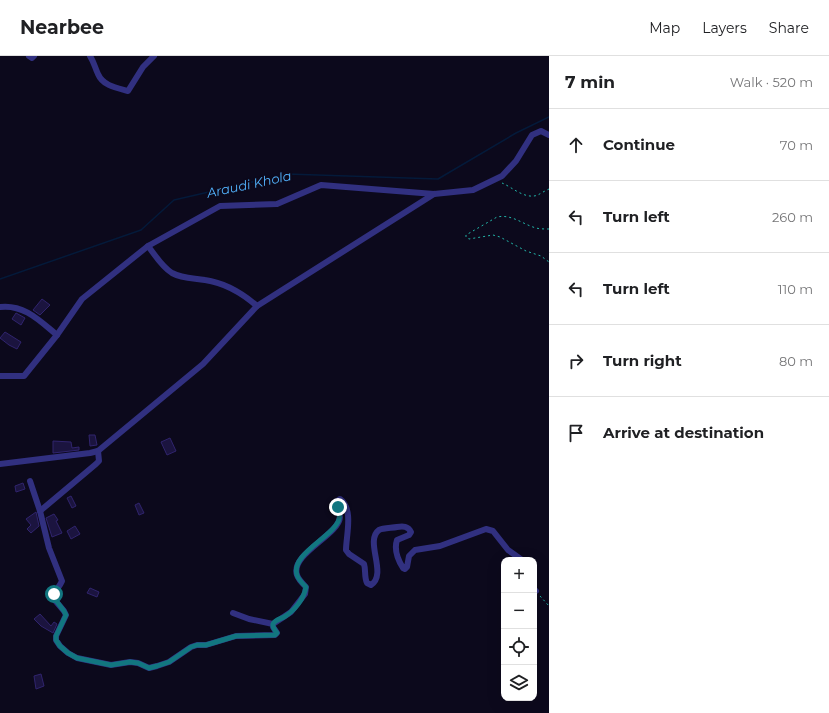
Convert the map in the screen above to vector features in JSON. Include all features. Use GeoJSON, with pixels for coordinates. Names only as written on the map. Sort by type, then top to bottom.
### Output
{"type":"FeatureCollection","features":[{"type":"Feature","properties":{"kind":"street"},"geometry":{"type":"LineString","coordinates":[[29,56],[32,58],[34,56]]}},
{"type":"Feature","properties":{"kind":"street"},"geometry":{"type":"LineString","coordinates":[[90,56],[98,75],[104,82],[128,91],[143,67],[154,56]]}},
{"type":"Feature","properties":{"kind":"street"},"geometry":{"type":"LineString","coordinates":[[0,376],[24,376],[57,335],[82,299],[148,246],[220,206],[276,204],[321,185],[434,194],[473,190],[502,176],[508,170],[532,135],[541,131],[549,135]]}},
{"type":"Feature","properties":{"kind":"street"},"geometry":{"type":"LineString","coordinates":[[0,464],[98,451],[202,364],[257,306],[434,194]]}},
{"type":"Feature","properties":{"kind":"street"},"geometry":{"type":"LineString","coordinates":[[148,246],[164,267],[173,274],[184,278],[205,280],[221,284],[246,296],[257,306]]}},
{"type":"Feature","properties":{"kind":"street"},"geometry":{"type":"LineString","coordinates":[[0,307],[17,307],[30,313],[57,335]]}},
{"type":"Feature","properties":{"kind":"street"},"geometry":{"type":"LineString","coordinates":[[40,511],[99,461],[98,451]]}},
{"type":"Feature","properties":{"kind":"street"},"geometry":{"type":"LineString","coordinates":[[30,481],[40,511],[49,548],[62,582],[54,594],[54,598],[66,615],[56,636],[56,640],[68,653],[77,658],[111,665],[130,662],[138,663],[149,668],[169,662],[191,647],[197,645],[206,645],[236,636],[275,635],[277,633],[273,627],[273,624]]}},
{"type":"Feature","properties":{"kind":"street"},"geometry":{"type":"LineString","coordinates":[[273,624],[291,612],[305,594],[306,587],[297,575],[297,569],[301,558],[336,527],[340,518],[336,502],[340,498],[346,507],[349,525],[346,550],[349,554],[364,564],[365,579],[367,583],[370,584],[374,582],[377,576],[376,554],[374,547],[375,535],[380,530],[389,528],[402,526],[406,527],[410,532],[409,535],[397,540],[396,543],[396,549],[400,562],[405,569],[407,567],[408,556],[415,550],[440,546],[486,529],[493,531],[508,550],[518,557]]}},
{"type":"Feature","properties":{"kind":"street"},"geometry":{"type":"LineString","coordinates":[[233,612],[249,619],[273,624]]}},
{"type":"Feature","properties":{"kind":"path"},"geometry":{"type":"LineString","coordinates":[[489,183],[502,183],[518,192],[533,195],[538,195],[549,189]]}},
{"type":"Feature","properties":{"kind":"path"},"geometry":{"type":"LineString","coordinates":[[549,229],[537,229],[512,217],[502,216],[497,217],[467,233],[466,237],[469,239],[493,235],[500,237],[526,251],[541,256],[549,262]]}},
{"type":"Feature","properties":{"kind":"path"},"geometry":{"type":"LineString","coordinates":[[537,592],[549,606]]}},
{"type":"Feature","properties":{"kind":"building"},"geometry":{"type":"Polygon","coordinates":[[[42,299],[50,305],[40,315],[33,310],[42,299]]]}},
{"type":"Feature","properties":{"kind":"building"},"geometry":{"type":"Polygon","coordinates":[[[16,313],[25,318],[21,325],[12,319],[16,313]]]}},
{"type":"Feature","properties":{"kind":"building"},"geometry":{"type":"Polygon","coordinates":[[[5,332],[21,342],[17,349],[0,338],[5,332]]]}},
{"type":"Feature","properties":{"kind":"building"},"geometry":{"type":"Polygon","coordinates":[[[89,435],[95,435],[97,445],[90,446],[89,435]]]}},
{"type":"Feature","properties":{"kind":"building"},"geometry":{"type":"Polygon","coordinates":[[[170,438],[176,451],[167,455],[161,442],[170,438]]]}},
{"type":"Feature","properties":{"kind":"building"},"geometry":{"type":"Polygon","coordinates":[[[53,441],[71,442],[72,448],[79,447],[79,450],[53,453],[53,441]]]}},
{"type":"Feature","properties":{"kind":"building"},"geometry":{"type":"Polygon","coordinates":[[[23,483],[25,489],[16,492],[15,486],[23,483]]]}},
{"type":"Feature","properties":{"kind":"building"},"geometry":{"type":"Polygon","coordinates":[[[71,496],[76,506],[72,508],[67,498],[71,496]]]}},
{"type":"Feature","properties":{"kind":"building"},"geometry":{"type":"Polygon","coordinates":[[[139,503],[144,513],[139,515],[135,505],[139,503]]]}},
{"type":"Feature","properties":{"kind":"building"},"geometry":{"type":"Polygon","coordinates":[[[36,512],[39,526],[31,533],[27,529],[31,525],[26,519],[36,512]]]}},
{"type":"Feature","properties":{"kind":"building"},"geometry":{"type":"Polygon","coordinates":[[[54,514],[58,520],[56,521],[62,533],[52,537],[46,518],[54,514]]]}},
{"type":"Feature","properties":{"kind":"building"},"geometry":{"type":"Polygon","coordinates":[[[75,526],[80,534],[71,539],[67,531],[75,526]]]}},
{"type":"Feature","properties":{"kind":"building"},"geometry":{"type":"Polygon","coordinates":[[[90,588],[99,592],[97,597],[87,593],[90,588]]]}},
{"type":"Feature","properties":{"kind":"building"},"geometry":{"type":"Polygon","coordinates":[[[40,614],[51,626],[54,622],[57,624],[53,633],[41,626],[34,619],[40,614]]]}},
{"type":"Feature","properties":{"kind":"building"},"geometry":{"type":"Polygon","coordinates":[[[41,674],[44,686],[36,689],[34,676],[41,674]]]}},
{"type":"Feature","properties":{"kind":"waterway","name":"Araudi Khola"},"geometry":{"type":"LineString","coordinates":[[0,279],[141,230],[174,200],[287,174],[438,179],[516,133],[549,117]]}},
{"type":"Feature","properties":{"kind":"route"},"geometry":{"type":"LineString","coordinates":[[54,594],[54,598],[66,615],[56,636],[56,640],[60,646],[77,658],[111,665],[130,662],[138,663],[149,668],[169,662],[191,647],[197,645],[206,645],[236,636],[272,636],[277,633],[273,627],[273,624],[291,612],[305,594],[306,587],[297,575],[297,569],[301,558],[336,527],[340,518],[338,507]]}}]}
